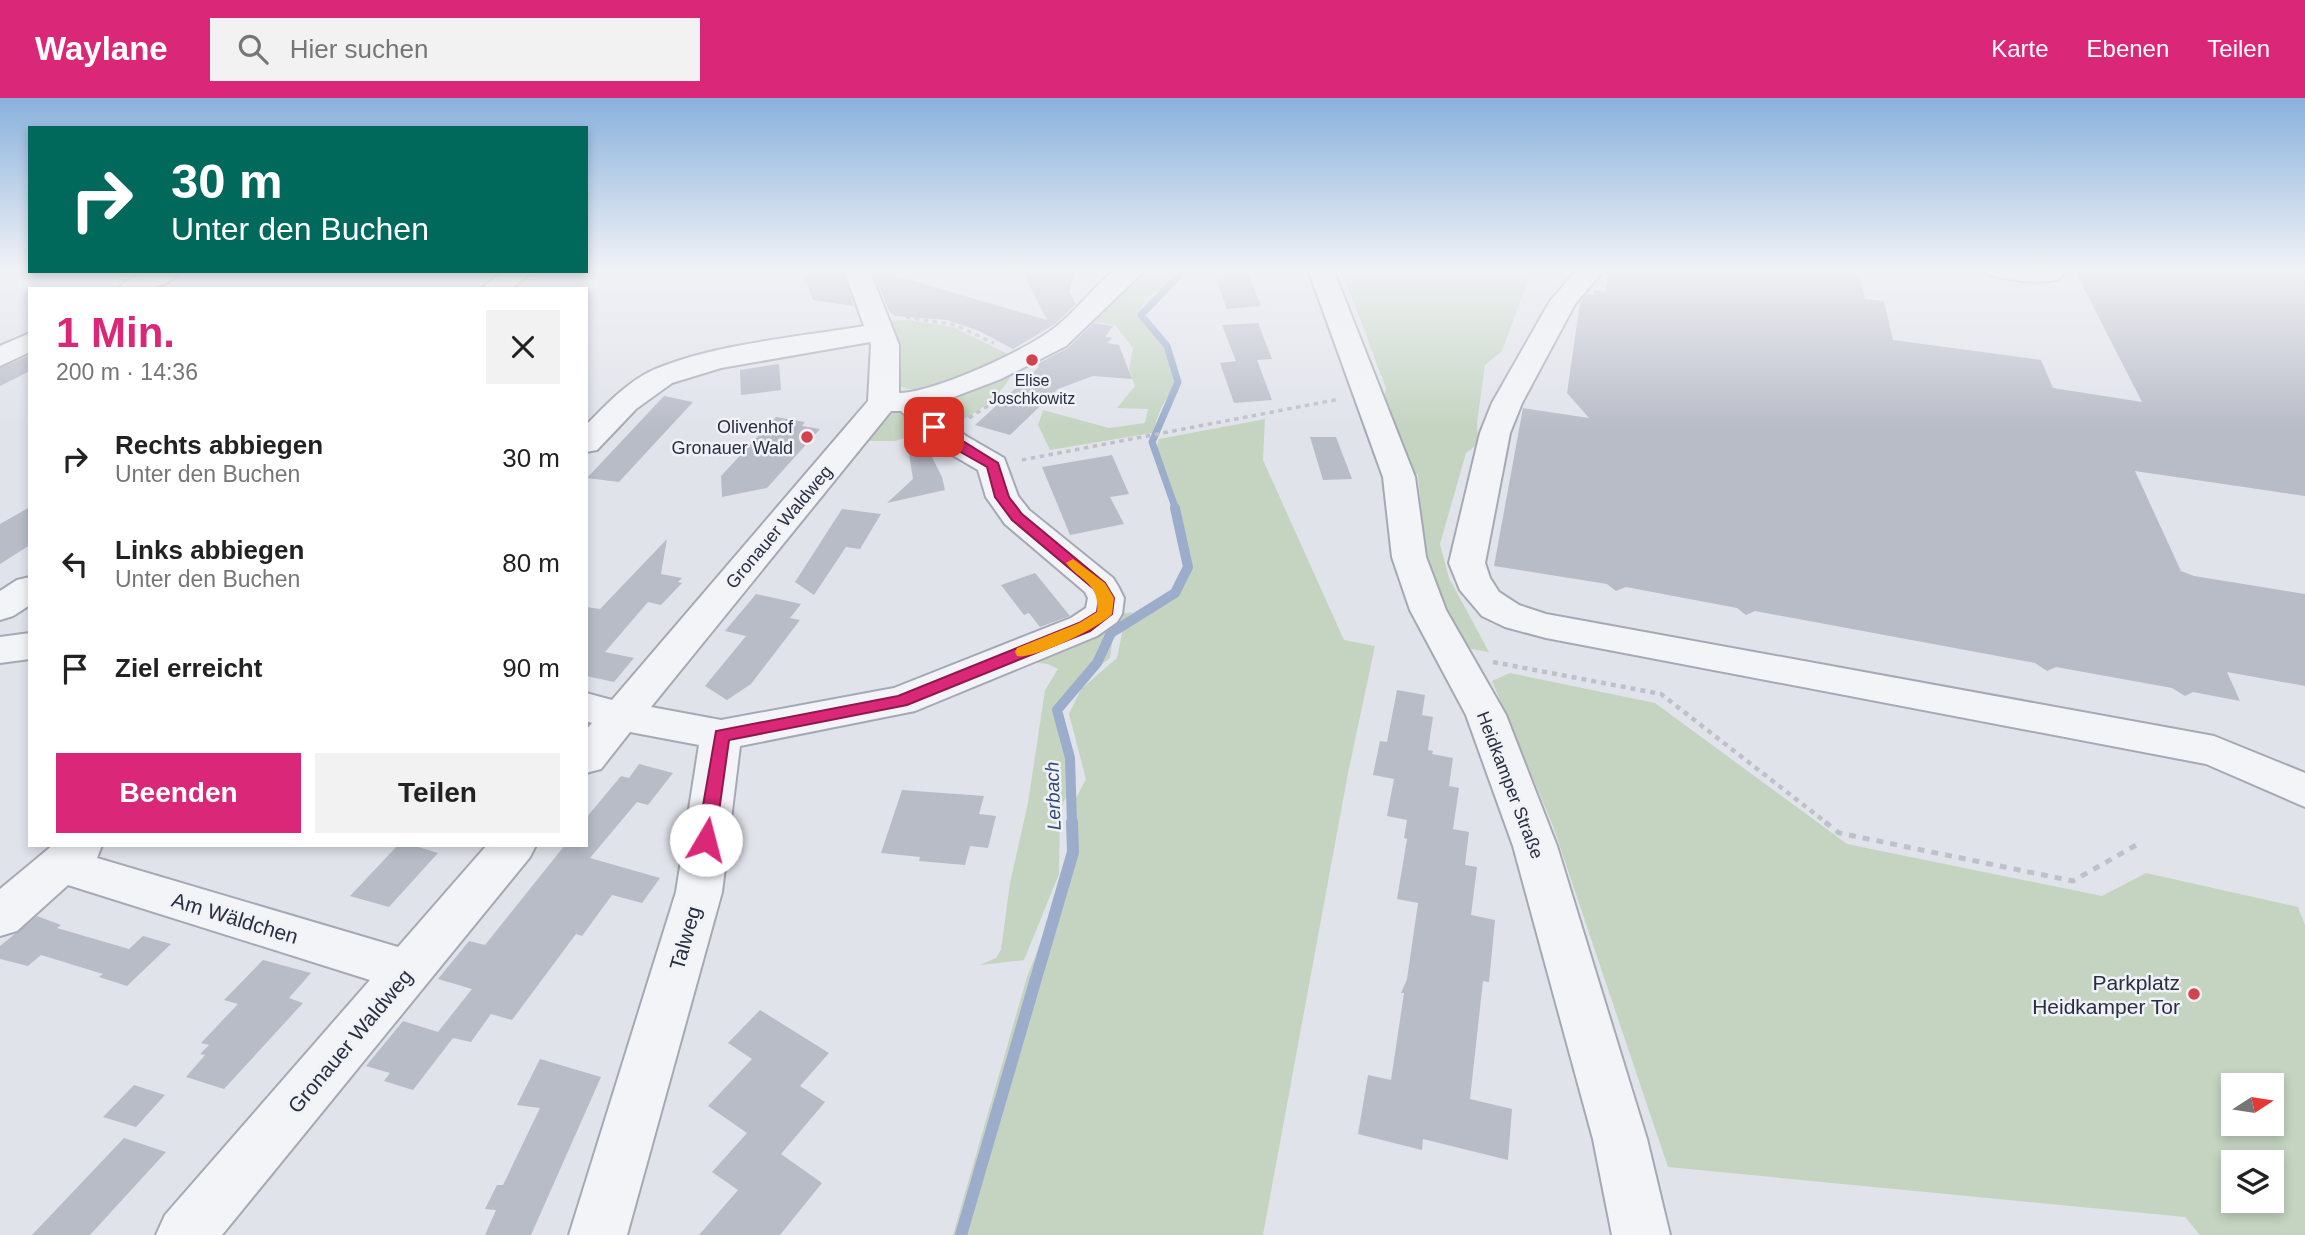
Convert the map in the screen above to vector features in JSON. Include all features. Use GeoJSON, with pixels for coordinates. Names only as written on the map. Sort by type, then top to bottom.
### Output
{"type":"FeatureCollection","features":[{"type":"Feature","properties":{"kind":"street"},"geometry":{"type":"LineString","coordinates":[[604,712],[722,735],[901,701],[1084,627],[1104,614],[1106,598],[1100,586],[1017,517],[1002,497],[993,465],[955,443],[896,402],[885,345],[876,322]]}},
{"type":"Feature","properties":{"kind":"street"},"geometry":{"type":"LineString","coordinates":[[896,402],[974,380],[1065,334],[1075,322]]}},
{"type":"Feature","properties":{"kind":"street","name":"Heidkamper Straße"},"geometry":{"type":"LineString","coordinates":[[1341,322],[1399,477],[1409,557],[1427,610],[1486,715],[1535,846],[1620,1139],[1641,1235]]}},
{"type":"Feature","properties":{"kind":"street"},"geometry":{"type":"LineString","coordinates":[[1551,322],[1507,403],[1495,433],[1467,562],[1471,580],[1482,596],[1498,611],[1519,620],[1546,626],[2214,751],[2292,785]]}},
{"type":"Feature","properties":{"kind":"street"},"geometry":{"type":"LineString","coordinates":[[588,441],[625,403],[662,377],[716,360],[880,332]]}},
{"type":"Feature","properties":{"kind":"street"},"geometry":{"type":"LineString","coordinates":[[0,356],[28,342]]}},
{"type":"Feature","properties":{"kind":"street","name":"Gronauer Waldweg"},"geometry":{"type":"LineString","coordinates":[[588,753],[604,712],[896,402]]}},
{"type":"Feature","properties":{"kind":"street"},"geometry":{"type":"LineString","coordinates":[[0,608],[28,590]]}},
{"type":"Feature","properties":{"kind":"street"},"geometry":{"type":"LineString","coordinates":[[1516,644],[2292,785]]}},
{"type":"Feature","properties":{"kind":"street"},"geometry":{"type":"LineString","coordinates":[[0,650],[28,646]]}},
{"type":"Feature","properties":{"kind":"street","name":"Talweg"},"geometry":{"type":"LineString","coordinates":[[598,1235],[699,892],[722,735]]}},
{"type":"Feature","properties":{"kind":"street","name":"Gronauer Waldweg"},"geometry":{"type":"LineString","coordinates":[[185,1235],[512,847]]}},
{"type":"Feature","properties":{"kind":"street","name":"Am Wäldchen"},"geometry":{"type":"LineString","coordinates":[[0,916],[72,855],[409,971]]}},
{"type":"Feature","properties":{"kind":"path"},"geometry":{"type":"LineString","coordinates":[[993,465],[1368,392]]}},
{"type":"Feature","properties":{"kind":"path"},"geometry":{"type":"LineString","coordinates":[[1452,655],[1661,694],[1839,832],[2073,881],[2138,844]]}},
{"type":"Feature","properties":{"kind":"green space"},"geometry":{"type":"Polygon","coordinates":[[[883,322],[921,322],[953,327],[1010,355],[940,387],[925,390],[897,385],[883,322]]]}},
{"type":"Feature","properties":{"kind":"green space"},"geometry":{"type":"Polygon","coordinates":[[[1093,322],[1143,322],[1161,339],[1176,383],[1161,408],[1152,433],[1050,450],[1038,425],[1043,410],[1109,428],[1145,423],[1148,409],[1117,408],[1135,386],[1129,370],[1133,348],[1115,325],[1093,322]]]}},
{"type":"Feature","properties":{"kind":"green space"},"geometry":{"type":"Polygon","coordinates":[[[1361,322],[1513,322],[1502,351],[1485,365],[1477,422],[1478,444],[1466,453],[1440,544],[1449,578],[1489,652],[1467,648],[1437,595],[1419,542],[1424,540],[1418,475],[1408,471],[1383,402],[1386,388],[1361,322]]]}},
{"type":"Feature","properties":{"kind":"green space"},"geometry":{"type":"Polygon","coordinates":[[[1015,367],[995,397],[959,421],[947,422],[938,419],[926,400],[1015,367]]]}},
{"type":"Feature","properties":{"kind":"green space"},"geometry":{"type":"Polygon","coordinates":[[[903,410],[926,432],[895,441],[869,441],[868,438],[887,414],[903,410]]]}},
{"type":"Feature","properties":{"kind":"green space"},"geometry":{"type":"Polygon","coordinates":[[[1265,419],[1263,460],[1344,640],[1375,646],[1348,773],[1263,1235],[953,1235],[1027,977],[1068,875],[1070,810],[1086,779],[1069,714],[1081,689],[1117,658],[1124,623],[1140,610],[1174,592],[1187,580],[1191,566],[1182,517],[1164,481],[1156,448],[1159,439],[1265,419]]]}},
{"type":"Feature","properties":{"kind":"green space"},"geometry":{"type":"Polygon","coordinates":[[[1133,612],[1114,630],[1110,658],[1071,688],[1056,712],[1076,778],[1060,809],[1059,874],[1024,960],[980,965],[996,958],[1001,950],[1010,883],[1028,803],[1045,690],[1058,669],[1048,664],[1031,662],[1114,615],[1133,612]]]}},
{"type":"Feature","properties":{"kind":"green space"},"geometry":{"type":"Polygon","coordinates":[[[1510,673],[1655,703],[1847,844],[2102,896],[2146,873],[2298,907],[2305,925],[2305,1235],[2200,1235],[2185,1217],[1668,1167],[1553,826],[1492,681],[1510,673]]]}},
{"type":"Feature","properties":{"kind":"building"},"geometry":{"type":"Polygon","coordinates":[[[953,322],[1057,322],[1013,349],[979,331],[953,322]]]}},
{"type":"Feature","properties":{"kind":"building"},"geometry":{"type":"Polygon","coordinates":[[[1577,322],[1889,322],[1893,340],[2041,360],[2053,388],[2142,402],[2101,322],[2305,322],[2305,496],[2135,471],[2181,571],[2194,576],[2305,594],[2305,686],[2227,672],[2240,701],[2193,692],[2185,696],[2172,688],[2056,667],[2047,671],[2035,663],[1755,611],[1746,615],[1737,608],[1626,587],[1616,591],[1607,584],[1494,566],[1523,408],[1589,418],[1567,393],[1577,322]]]}},
{"type":"Feature","properties":{"kind":"building"},"geometry":{"type":"Polygon","coordinates":[[[1094,323],[1113,326],[1105,337],[1112,338],[1107,343],[1119,345],[1132,379],[1093,376],[1058,389],[1010,435],[975,425],[1039,367],[1035,365],[1068,348],[1094,323]]]}},
{"type":"Feature","properties":{"kind":"building"},"geometry":{"type":"Polygon","coordinates":[[[1258,323],[1272,359],[1257,360],[1272,400],[1234,403],[1220,363],[1236,361],[1222,325],[1258,323]]]}},
{"type":"Feature","properties":{"kind":"building"},"geometry":{"type":"Polygon","coordinates":[[[28,356],[28,372],[0,386],[0,368],[28,356]]]}},
{"type":"Feature","properties":{"kind":"building"},"geometry":{"type":"Polygon","coordinates":[[[779,364],[781,390],[741,395],[740,370],[779,364]]]}},
{"type":"Feature","properties":{"kind":"building"},"geometry":{"type":"Polygon","coordinates":[[[664,396],[693,402],[619,482],[588,477],[664,396]]]}},
{"type":"Feature","properties":{"kind":"building"},"geometry":{"type":"Polygon","coordinates":[[[903,416],[919,431],[942,477],[945,490],[887,503],[913,479],[903,416]]]}},
{"type":"Feature","properties":{"kind":"building"},"geometry":{"type":"Polygon","coordinates":[[[776,417],[805,422],[802,426],[820,429],[767,488],[722,497],[721,476],[776,417]]]}},
{"type":"Feature","properties":{"kind":"building"},"geometry":{"type":"Polygon","coordinates":[[[1310,437],[1336,437],[1352,479],[1323,480],[1310,437]]]}},
{"type":"Feature","properties":{"kind":"building"},"geometry":{"type":"Polygon","coordinates":[[[1112,455],[1129,494],[1110,497],[1124,524],[1070,535],[1042,467],[1112,455]]]}},
{"type":"Feature","properties":{"kind":"building"},"geometry":{"type":"Polygon","coordinates":[[[28,508],[28,546],[0,564],[0,524],[28,508]]]}},
{"type":"Feature","properties":{"kind":"building"},"geometry":{"type":"Polygon","coordinates":[[[842,509],[881,514],[860,549],[846,547],[814,595],[795,582],[842,509]]]}},
{"type":"Feature","properties":{"kind":"building"},"geometry":{"type":"Polygon","coordinates":[[[667,539],[661,574],[682,578],[678,582],[682,583],[661,605],[648,602],[605,652],[634,658],[614,682],[588,676],[588,607],[600,609],[667,539]]]}},
{"type":"Feature","properties":{"kind":"building"},"geometry":{"type":"Polygon","coordinates":[[[1035,573],[1070,616],[1040,627],[1029,613],[1024,615],[1001,585],[1035,573]]]}},
{"type":"Feature","properties":{"kind":"building"},"geometry":{"type":"Polygon","coordinates":[[[756,594],[801,604],[790,618],[800,620],[751,684],[727,700],[705,686],[746,636],[725,631],[756,594]]]}},
{"type":"Feature","properties":{"kind":"building"},"geometry":{"type":"Polygon","coordinates":[[[1397,690],[1425,695],[1422,715],[1433,717],[1428,750],[1433,751],[1432,754],[1453,758],[1449,786],[1459,788],[1453,829],[1469,832],[1465,865],[1477,867],[1471,915],[1495,920],[1489,982],[1483,981],[1470,1099],[1512,1109],[1508,1160],[1423,1139],[1422,1150],[1358,1134],[1368,1075],[1391,1080],[1404,993],[1401,993],[1407,979],[1418,903],[1397,899],[1407,839],[1404,838],[1407,820],[1387,816],[1394,779],[1373,775],[1380,741],[1387,742],[1397,690]]]}},
{"type":"Feature","properties":{"kind":"building"},"geometry":{"type":"Polygon","coordinates":[[[639,764],[673,773],[648,805],[637,802],[590,858],[660,878],[642,903],[612,895],[582,936],[576,934],[512,1020],[491,1014],[471,1042],[453,1038],[413,1090],[384,1081],[390,1073],[366,1066],[403,1021],[438,1032],[472,989],[438,979],[469,941],[485,945],[563,847],[588,847],[588,816],[621,776],[629,778],[639,764]]]}},
{"type":"Feature","properties":{"kind":"building"},"geometry":{"type":"Polygon","coordinates":[[[902,790],[984,796],[979,814],[996,816],[988,848],[970,846],[965,865],[919,861],[920,857],[881,853],[902,790]]]}},
{"type":"Feature","properties":{"kind":"building"},"geometry":{"type":"Polygon","coordinates":[[[396,847],[418,847],[438,853],[389,907],[350,896],[396,847]]]}},
{"type":"Feature","properties":{"kind":"building"},"geometry":{"type":"Polygon","coordinates":[[[37,916],[61,925],[57,928],[129,949],[143,936],[171,944],[127,986],[99,977],[103,974],[41,955],[28,966],[0,959],[0,946],[37,916]]]}},
{"type":"Feature","properties":{"kind":"building"},"geometry":{"type":"Polygon","coordinates":[[[263,960],[311,973],[289,998],[303,1003],[224,1089],[186,1077],[205,1055],[200,1054],[209,1045],[201,1043],[238,1004],[224,1000],[263,960]]]}},
{"type":"Feature","properties":{"kind":"building"},"geometry":{"type":"Polygon","coordinates":[[[760,1010],[829,1053],[800,1086],[825,1102],[781,1154],[822,1183],[780,1235],[699,1235],[738,1190],[712,1172],[747,1133],[708,1106],[752,1059],[728,1043],[760,1010]]]}},
{"type":"Feature","properties":{"kind":"building"},"geometry":{"type":"Polygon","coordinates":[[[540,1059],[601,1077],[531,1235],[485,1235],[496,1210],[485,1209],[497,1185],[503,1185],[540,1108],[517,1105],[540,1059]]]}},
{"type":"Feature","properties":{"kind":"building"},"geometry":{"type":"Polygon","coordinates":[[[134,1085],[165,1095],[136,1127],[103,1117],[134,1085]]]}},
{"type":"Feature","properties":{"kind":"building"},"geometry":{"type":"Polygon","coordinates":[[[124,1138],[166,1152],[90,1235],[32,1235],[124,1138]]]}},
{"type":"Feature","properties":{"kind":"waterway","name":"Lerbach"},"geometry":{"type":"LineString","coordinates":[[1147,322],[1167,346],[1178,382],[1152,442],[1176,510]]}},
{"type":"Feature","properties":{"kind":"waterway","name":"Lerbach"},"geometry":{"type":"LineString","coordinates":[[1072,824],[1070,758],[1057,710],[1097,663],[1111,633],[1175,593],[1188,567],[1175,508]]}},
{"type":"Feature","properties":{"kind":"waterway","name":"Lerbach"},"geometry":{"type":"LineString","coordinates":[[961,1235],[1073,852],[1072,822]]}},
{"type":"Feature","properties":{"kind":"slow traffic"},"geometry":{"type":"LineString","coordinates":[[1023,652],[1084,627],[1104,614],[1106,598],[1100,586],[1073,563]]}},
{"type":"Feature","properties":{"kind":"place","name":"Elise Joschkowitz"},"geometry":{"type":"Point","coordinates":[1032,360]}},
{"type":"Feature","properties":{"kind":"place","name":"Olivenhof Gronauer Wald"},"geometry":{"type":"Point","coordinates":[807,437]}},
{"type":"Feature","properties":{"kind":"place","name":"Parkplatz Heidkamper Tor"},"geometry":{"type":"Point","coordinates":[2194,994]}},
{"type":"Feature","properties":{"kind":"route"},"geometry":{"type":"LineString","coordinates":[[706,840],[722,735],[901,701],[1084,627],[1104,614],[1106,598],[1100,586],[1017,517],[1002,497],[993,465],[934,427]]}}]}
